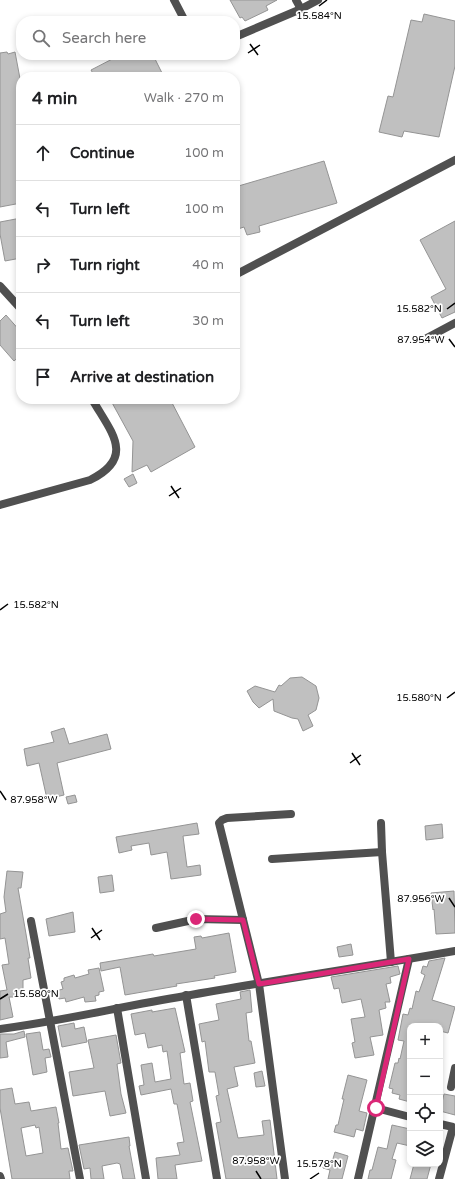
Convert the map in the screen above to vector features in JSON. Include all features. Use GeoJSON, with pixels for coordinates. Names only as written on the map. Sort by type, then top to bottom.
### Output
{"type":"FeatureCollection","features":[{"type":"Feature","properties":{"kind":"street"},"geometry":{"type":"LineString","coordinates":[[174,0],[182,16]]}},
{"type":"Feature","properties":{"kind":"street"},"geometry":{"type":"LineString","coordinates":[[296,0],[301,9]]}},
{"type":"Feature","properties":{"kind":"street"},"geometry":{"type":"LineString","coordinates":[[240,35],[301,9],[318,0]]}},
{"type":"Feature","properties":{"kind":"street"},"geometry":{"type":"LineString","coordinates":[[240,272],[455,160]]}},
{"type":"Feature","properties":{"kind":"street"},"geometry":{"type":"LineString","coordinates":[[0,286],[16,303]]}},
{"type":"Feature","properties":{"kind":"street"},"geometry":{"type":"LineString","coordinates":[[425,339],[455,323]]}},
{"type":"Feature","properties":{"kind":"street"},"geometry":{"type":"LineString","coordinates":[[0,505],[90,480],[102,474],[110,467],[116,457],[117,448],[115,439],[95,404]]}},
{"type":"Feature","properties":{"kind":"street"},"geometry":{"type":"LineString","coordinates":[[284,1179],[259,984],[219,823],[227,818],[291,814]]}},
{"type":"Feature","properties":{"kind":"street"},"geometry":{"type":"LineString","coordinates":[[381,823],[391,962]]}},
{"type":"Feature","properties":{"kind":"street"},"geometry":{"type":"LineString","coordinates":[[272,859],[382,852]]}},
{"type":"Feature","properties":{"kind":"street"},"geometry":{"type":"LineString","coordinates":[[156,928],[196,919],[243,920]]}},
{"type":"Feature","properties":{"kind":"street"},"geometry":{"type":"LineString","coordinates":[[31,920],[49,1022],[80,1179]]}},
{"type":"Feature","properties":{"kind":"street"},"geometry":{"type":"LineString","coordinates":[[0,1029],[49,1022],[186,995],[455,951]]}},
{"type":"Feature","properties":{"kind":"street"},"geometry":{"type":"LineString","coordinates":[[358,1179],[376,1108],[409,959]]}},
{"type":"Feature","properties":{"kind":"street"},"geometry":{"type":"LineString","coordinates":[[186,995],[217,1179]]}},
{"type":"Feature","properties":{"kind":"street"},"geometry":{"type":"LineString","coordinates":[[116,1008],[146,1179]]}},
{"type":"Feature","properties":{"kind":"street"},"geometry":{"type":"LineString","coordinates":[[450,1086],[455,1068]]}},
{"type":"Feature","properties":{"kind":"street"},"geometry":{"type":"LineString","coordinates":[[376,1108],[407,1116]]}},
{"type":"Feature","properties":{"kind":"street"},"geometry":{"type":"LineString","coordinates":[[439,1179],[454,1128],[443,1125]]}},
{"type":"Feature","properties":{"kind":"building"},"geometry":{"type":"Polygon","coordinates":[[[230,0],[277,0],[266,6],[268,10],[245,21],[239,16],[230,0]]]}},
{"type":"Feature","properties":{"kind":"building"},"geometry":{"type":"Polygon","coordinates":[[[424,14],[455,21],[455,66],[439,137],[404,131],[402,137],[379,132],[388,96],[393,97],[411,20],[422,22],[424,14]]]}},
{"type":"Feature","properties":{"kind":"building"},"geometry":{"type":"Polygon","coordinates":[[[7,52],[8,54],[15,52],[19,72],[16,72],[16,204],[0,207],[0,53],[7,52]]]}},
{"type":"Feature","properties":{"kind":"building"},"geometry":{"type":"Polygon","coordinates":[[[110,60],[156,60],[162,72],[92,72],[91,70],[110,60]]]}},
{"type":"Feature","properties":{"kind":"building"},"geometry":{"type":"Polygon","coordinates":[[[324,161],[337,203],[259,226],[260,232],[247,235],[244,227],[240,228],[240,186],[324,161]]]}},
{"type":"Feature","properties":{"kind":"building"},"geometry":{"type":"Polygon","coordinates":[[[16,219],[16,259],[5,261],[0,234],[0,222],[16,219]]]}},
{"type":"Feature","properties":{"kind":"building"},"geometry":{"type":"Polygon","coordinates":[[[455,221],[455,312],[442,318],[431,297],[446,289],[420,240],[455,221]]]}},
{"type":"Feature","properties":{"kind":"building"},"geometry":{"type":"Polygon","coordinates":[[[6,315],[16,326],[16,359],[14,361],[0,345],[0,321],[6,315]]]}},
{"type":"Feature","properties":{"kind":"building"},"geometry":{"type":"Polygon","coordinates":[[[113,404],[173,404],[195,447],[151,472],[147,465],[132,472],[133,441],[113,404]]]}},
{"type":"Feature","properties":{"kind":"building"},"geometry":{"type":"Polygon","coordinates":[[[133,474],[137,483],[129,487],[124,479],[133,474]]]}},
{"type":"Feature","properties":{"kind":"building"},"geometry":{"type":"Polygon","coordinates":[[[302,677],[316,686],[319,698],[316,710],[308,715],[313,726],[303,731],[298,719],[274,711],[273,699],[259,708],[253,702],[247,691],[255,686],[275,692],[279,685],[281,686],[290,678],[302,677]]]}},
{"type":"Feature","properties":{"kind":"building"},"geometry":{"type":"Polygon","coordinates":[[[64,728],[69,744],[107,734],[111,749],[57,763],[64,795],[47,799],[39,763],[27,766],[24,749],[54,742],[51,732],[64,728]]]}},
{"type":"Feature","properties":{"kind":"building"},"geometry":{"type":"Polygon","coordinates":[[[75,795],[77,802],[68,804],[66,797],[75,795]]]}},
{"type":"Feature","properties":{"kind":"building"},"geometry":{"type":"Polygon","coordinates":[[[197,823],[199,834],[183,836],[187,867],[200,865],[201,875],[171,879],[167,852],[151,855],[149,843],[131,846],[132,850],[119,853],[116,837],[197,823]]]}},
{"type":"Feature","properties":{"kind":"building"},"geometry":{"type":"Polygon","coordinates":[[[442,824],[443,838],[426,840],[425,826],[442,824]]]}},
{"type":"Feature","properties":{"kind":"building"},"geometry":{"type":"Polygon","coordinates":[[[7,871],[23,872],[21,888],[18,888],[30,958],[28,958],[31,978],[23,980],[23,997],[9,997],[13,1017],[0,1020],[0,991],[7,990],[2,965],[9,964],[5,938],[0,939],[0,914],[6,912],[4,897],[7,871]]]}},
{"type":"Feature","properties":{"kind":"building"},"geometry":{"type":"Polygon","coordinates":[[[112,875],[114,891],[100,893],[98,877],[112,875]]]}},
{"type":"Feature","properties":{"kind":"building"},"geometry":{"type":"Polygon","coordinates":[[[454,891],[455,933],[436,934],[431,893],[454,891]]]}},
{"type":"Feature","properties":{"kind":"building"},"geometry":{"type":"Polygon","coordinates":[[[73,912],[75,932],[49,936],[46,919],[73,912]]]}},
{"type":"Feature","properties":{"kind":"building"},"geometry":{"type":"Polygon","coordinates":[[[229,933],[236,972],[214,976],[215,978],[176,984],[177,986],[125,995],[120,967],[101,971],[100,963],[153,954],[154,956],[196,949],[194,937],[201,936],[202,938],[229,933]]]}},
{"type":"Feature","properties":{"kind":"building"},"geometry":{"type":"Polygon","coordinates":[[[351,944],[353,955],[339,957],[337,947],[351,944]]]}},
{"type":"Feature","properties":{"kind":"building"},"geometry":{"type":"Polygon","coordinates":[[[445,958],[432,1000],[455,1007],[448,1033],[443,1032],[443,1023],[407,1023],[407,1101],[399,1099],[400,1095],[392,1093],[393,1089],[389,1088],[395,1063],[398,1063],[399,1058],[400,1059],[404,1041],[398,1040],[403,1014],[408,1015],[410,1008],[412,1009],[416,991],[419,992],[425,975],[421,973],[423,966],[427,967],[429,961],[445,958]]]}},
{"type":"Feature","properties":{"kind":"building"},"geometry":{"type":"Polygon","coordinates":[[[398,966],[400,974],[390,977],[391,983],[386,984],[390,1002],[385,1002],[386,1008],[379,1010],[383,1035],[370,1037],[374,1055],[355,1058],[352,1043],[355,1042],[351,1019],[365,1017],[361,999],[342,1003],[339,988],[334,989],[331,977],[398,966]]]}},
{"type":"Feature","properties":{"kind":"building"},"geometry":{"type":"Polygon","coordinates":[[[99,968],[104,991],[99,992],[99,995],[95,996],[96,1001],[85,1002],[84,997],[66,1002],[65,998],[59,999],[56,991],[63,989],[61,982],[64,981],[64,978],[74,975],[75,978],[89,974],[88,970],[99,968]]]}},
{"type":"Feature","properties":{"kind":"building"},"geometry":{"type":"Polygon","coordinates":[[[250,990],[252,1012],[246,1013],[249,1041],[251,1041],[255,1063],[234,1067],[238,1086],[227,1089],[238,1138],[264,1135],[262,1121],[270,1120],[277,1179],[226,1179],[216,1123],[221,1122],[216,1096],[219,1095],[215,1072],[209,1072],[205,1041],[202,1042],[199,1024],[219,1020],[216,1004],[241,999],[240,992],[250,990]]]}},
{"type":"Feature","properties":{"kind":"building"},"geometry":{"type":"Polygon","coordinates":[[[175,1008],[185,1052],[180,1053],[184,1084],[190,1083],[193,1101],[190,1102],[202,1161],[175,1165],[177,1179],[158,1179],[156,1158],[180,1155],[177,1143],[184,1142],[177,1104],[174,1104],[171,1089],[141,1095],[139,1086],[144,1085],[141,1065],[152,1063],[155,1082],[171,1079],[167,1051],[163,1052],[162,1045],[148,1048],[145,1033],[135,1035],[131,1014],[175,1008]]]}},
{"type":"Feature","properties":{"kind":"building"},"geometry":{"type":"Polygon","coordinates":[[[74,1023],[75,1029],[84,1027],[87,1042],[62,1047],[58,1026],[74,1023]]]}},
{"type":"Feature","properties":{"kind":"building"},"geometry":{"type":"Polygon","coordinates":[[[24,1031],[25,1037],[6,1042],[8,1057],[0,1058],[0,1034],[14,1034],[24,1031]]]}},
{"type":"Feature","properties":{"kind":"building"},"geometry":{"type":"Polygon","coordinates":[[[40,1032],[43,1050],[49,1049],[51,1057],[45,1058],[47,1072],[33,1075],[26,1034],[40,1032]]]}},
{"type":"Feature","properties":{"kind":"building"},"geometry":{"type":"Polygon","coordinates":[[[116,1035],[121,1063],[117,1064],[121,1094],[126,1113],[110,1116],[105,1091],[73,1096],[69,1072],[94,1068],[88,1040],[116,1035]]]}},
{"type":"Feature","properties":{"kind":"building"},"geometry":{"type":"Polygon","coordinates":[[[262,1071],[265,1086],[256,1087],[254,1073],[262,1071]]]}},
{"type":"Feature","properties":{"kind":"building"},"geometry":{"type":"Polygon","coordinates":[[[348,1075],[367,1080],[359,1111],[367,1113],[363,1131],[356,1129],[354,1137],[334,1132],[336,1125],[338,1125],[348,1075]]]}},
{"type":"Feature","properties":{"kind":"building"},"geometry":{"type":"Polygon","coordinates":[[[12,1088],[15,1104],[29,1102],[31,1111],[56,1107],[61,1149],[68,1148],[73,1171],[69,1171],[70,1179],[12,1179],[0,1108],[0,1090],[12,1088]],[[35,1125],[21,1128],[26,1156],[43,1153],[39,1127],[36,1128],[35,1125]]]}},
{"type":"Feature","properties":{"kind":"building"},"geometry":{"type":"Polygon","coordinates":[[[444,1094],[455,1096],[455,1115],[443,1112],[444,1094]]]}},
{"type":"Feature","properties":{"kind":"building"},"geometry":{"type":"Polygon","coordinates":[[[392,1125],[407,1128],[407,1145],[397,1143],[392,1159],[396,1160],[391,1179],[368,1179],[378,1147],[387,1149],[392,1125]]]}},
{"type":"Feature","properties":{"kind":"building"},"geometry":{"type":"Polygon","coordinates":[[[129,1137],[129,1146],[135,1179],[123,1179],[120,1164],[117,1163],[102,1166],[104,1179],[91,1179],[90,1168],[84,1169],[79,1145],[129,1137]]]}},
{"type":"Feature","properties":{"kind":"building"},"geometry":{"type":"Polygon","coordinates":[[[335,1152],[348,1156],[342,1179],[328,1179],[330,1170],[323,1168],[325,1160],[332,1162],[335,1152]]]}},
{"type":"Feature","properties":{"kind":"building"},"geometry":{"type":"Polygon","coordinates":[[[413,1167],[430,1167],[427,1179],[410,1179],[413,1167]]]}},
{"type":"Feature","properties":{"kind":"route"},"geometry":{"type":"LineString","coordinates":[[196,919],[243,920],[259,984],[409,959],[376,1108]]}}]}
